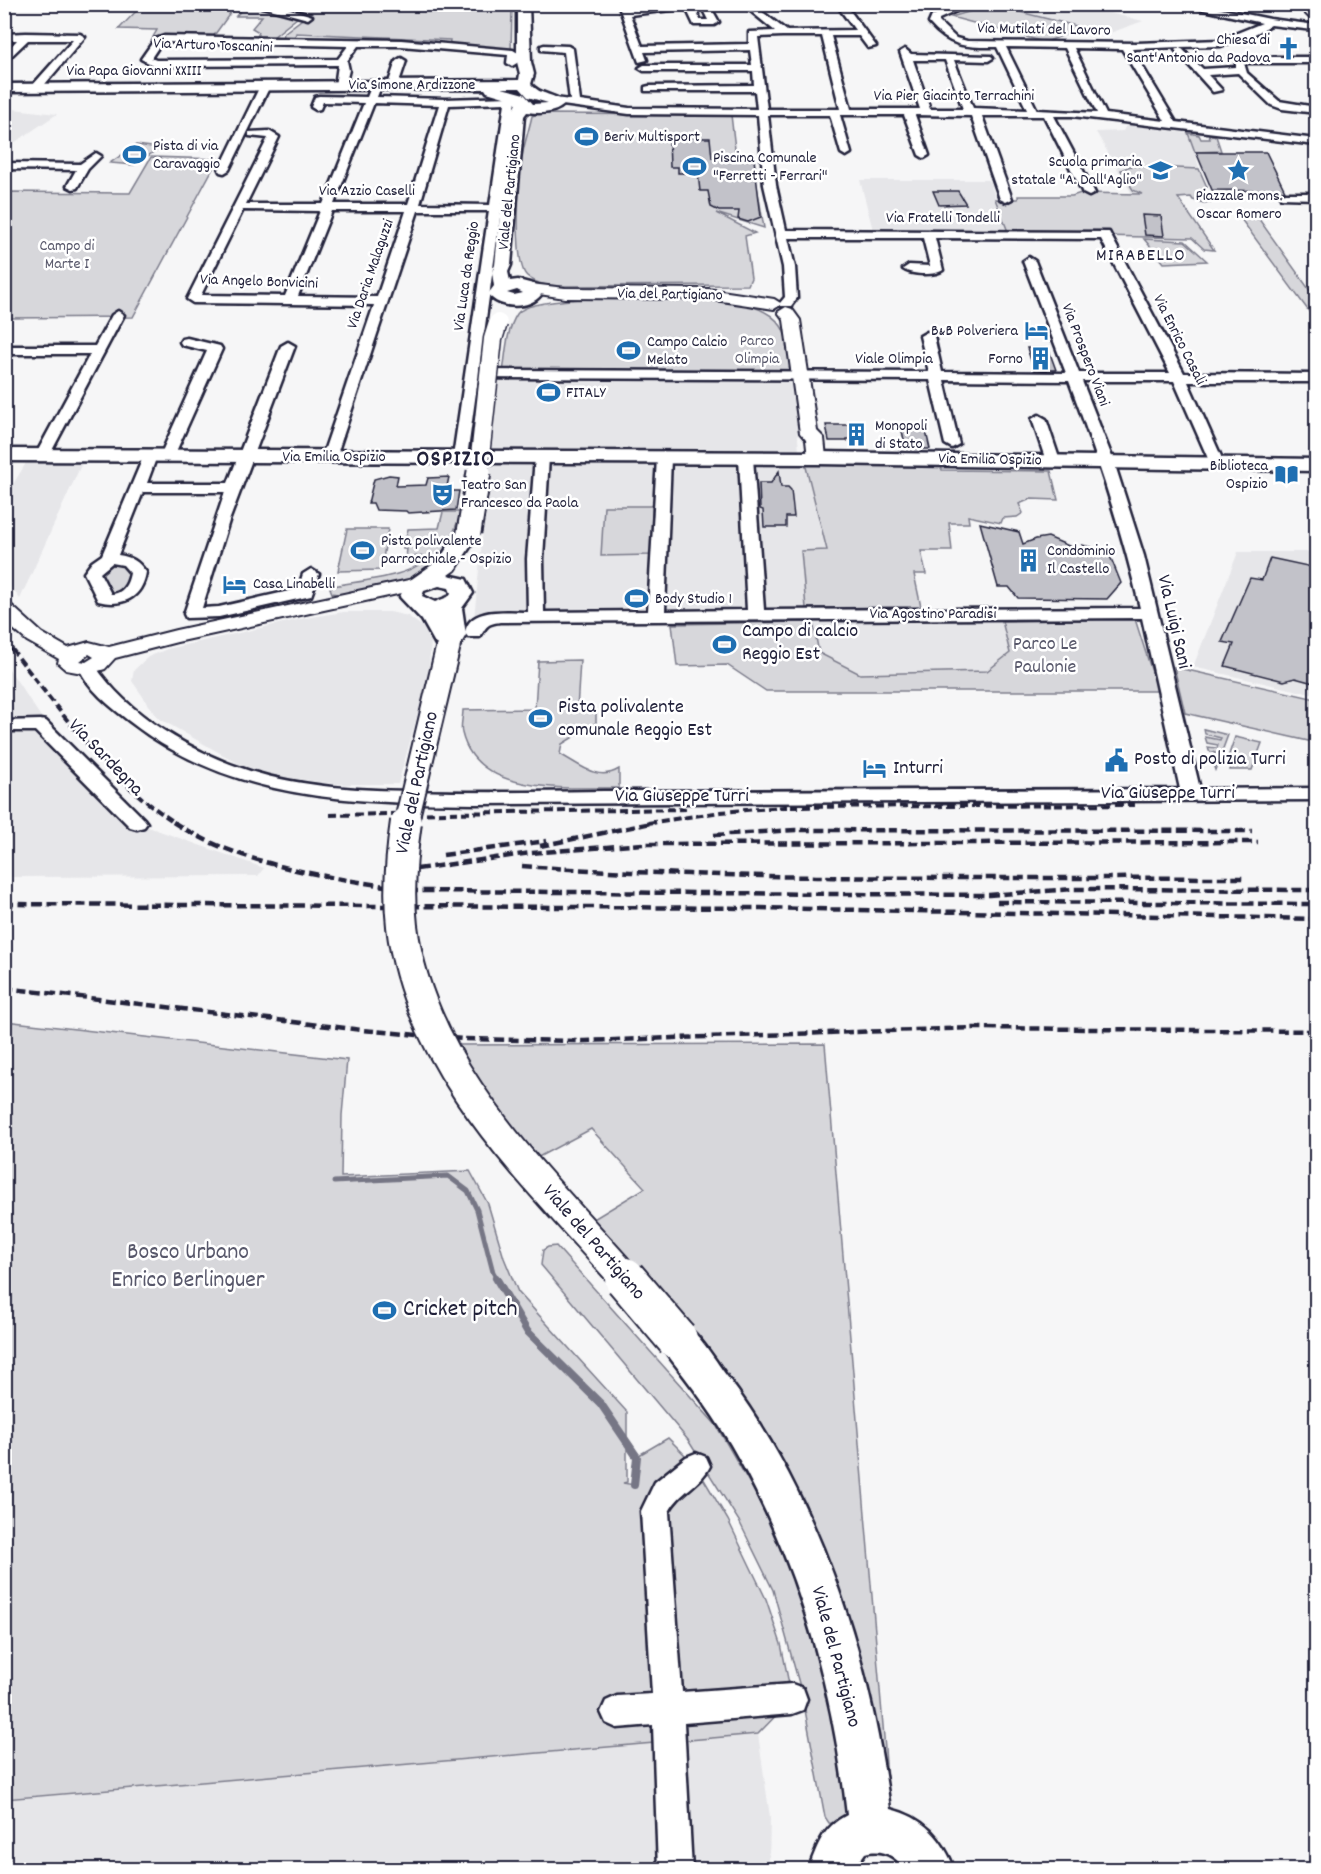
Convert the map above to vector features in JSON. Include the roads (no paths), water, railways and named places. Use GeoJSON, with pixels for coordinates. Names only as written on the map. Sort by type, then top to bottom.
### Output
{"type":"FeatureCollection","features":[{"type":"Feature","properties":{"kind":"main road"},"geometry":{"type":"LineString","coordinates":[[498,86],[516,79],[523,4]]}},
{"type":"Feature","properties":{"kind":"main road"},"geometry":{"type":"LineString","coordinates":[[518,63],[527,71],[524,84],[527,91],[556,103]]}},
{"type":"Feature","properties":{"kind":"main road"},"geometry":{"type":"LineString","coordinates":[[498,86],[524,84]]}},
{"type":"Feature","properties":{"kind":"main road","name":"Via Papa Giovanni XXIII"},"geometry":{"type":"LineString","coordinates":[[4,88],[498,86]]}},
{"type":"Feature","properties":{"kind":"main road","name":"Viale del Partigiano"},"geometry":{"type":"LineString","coordinates":[[498,86],[519,97],[509,182],[503,265],[500,272],[502,293],[498,323],[493,339],[467,551],[454,595],[454,635],[448,647],[408,814],[401,861],[400,912],[412,978],[439,1044],[472,1099],[500,1137],[677,1339],[721,1397],[740,1427],[798,1539],[828,1618],[852,1707],[871,1829]]}},
{"type":"Feature","properties":{"kind":"main road","name":"Viale del Partigiano"},"geometry":{"type":"LineString","coordinates":[[518,103],[529,108],[540,109]]}},
{"type":"Feature","properties":{"kind":"main road","name":"Viale del Partigiano"},"geometry":{"type":"LineString","coordinates":[[518,120],[529,113],[556,103]]}},
{"type":"Feature","properties":{"kind":"main road","name":"Viale del Partigiano"},"geometry":{"type":"LineString","coordinates":[[503,265],[526,293]]}},
{"type":"Feature","properties":{"kind":"main road"},"geometry":{"type":"LineString","coordinates":[[502,293],[526,293]]}},
{"type":"Feature","properties":{"kind":"main road"},"geometry":{"type":"LineString","coordinates":[[498,323],[526,293]]}},
{"type":"Feature","properties":{"kind":"main road","name":"Via Emilia Ospizio"},"geometry":{"type":"LineString","coordinates":[[4,455],[811,458],[1317,465]]}},
{"type":"Feature","properties":{"kind":"main road","name":"Viale del Partigiano"},"geometry":{"type":"LineString","coordinates":[[421,594],[447,565],[469,532]]}},
{"type":"Feature","properties":{"kind":"main road"},"geometry":{"type":"LineString","coordinates":[[421,594],[437,609],[454,595]]}},
{"type":"Feature","properties":{"kind":"main road"},"geometry":{"type":"LineString","coordinates":[[421,594],[448,647]]}},
{"type":"Feature","properties":{"kind":"main road"},"geometry":{"type":"LineString","coordinates":[[828,1869],[845,1841],[857,1833],[871,1829],[886,1829],[914,1842],[925,1854],[933,1869]]}},
{"type":"Feature","properties":{"kind":"street"},"geometry":{"type":"LineString","coordinates":[[255,4],[310,12],[292,27],[282,40]]}},
{"type":"Feature","properties":{"kind":"street"},"geometry":{"type":"LineString","coordinates":[[654,111],[640,49],[624,9],[694,5],[697,23],[714,22],[704,4]]}},
{"type":"Feature","properties":{"kind":"street"},"geometry":{"type":"LineString","coordinates":[[746,4],[786,34]]}},
{"type":"Feature","properties":{"kind":"street"},"geometry":{"type":"LineString","coordinates":[[840,4],[871,46]]}},
{"type":"Feature","properties":{"kind":"street","name":"Via Mutilati del Lavoro"},"geometry":{"type":"LineString","coordinates":[[968,4],[935,18],[934,23],[953,40],[966,44],[1221,43],[1250,33],[1270,22]]}},
{"type":"Feature","properties":{"kind":"street"},"geometry":{"type":"LineString","coordinates":[[1182,4],[1270,22],[1315,21]]}},
{"type":"Feature","properties":{"kind":"street"},"geometry":{"type":"LineString","coordinates":[[1301,4],[1315,21]]}},
{"type":"Feature","properties":{"kind":"street"},"geometry":{"type":"LineString","coordinates":[[640,49],[754,42],[786,34],[863,33]]}},
{"type":"Feature","properties":{"kind":"street"},"geometry":{"type":"LineString","coordinates":[[826,34],[846,111]]}},
{"type":"Feature","properties":{"kind":"street"},"geometry":{"type":"LineString","coordinates":[[4,36],[80,37],[36,88]]}},
{"type":"Feature","properties":{"kind":"street"},"geometry":{"type":"LineString","coordinates":[[4,60],[26,36]]}},
{"type":"Feature","properties":{"kind":"street","name":"Via Arturo Toscanini"},"geometry":{"type":"LineString","coordinates":[[343,62],[155,63],[146,59],[158,41],[164,39],[282,40],[401,43],[513,53],[518,63]]}},
{"type":"Feature","properties":{"kind":"street"},"geometry":{"type":"LineString","coordinates":[[340,86],[345,68],[343,62],[345,54],[355,42]]}},
{"type":"Feature","properties":{"kind":"street"},"geometry":{"type":"LineString","coordinates":[[754,42],[769,159],[770,185],[789,267],[790,298],[782,306],[792,320],[809,433],[815,438],[811,458]]}},
{"type":"Feature","properties":{"kind":"street"},"geometry":{"type":"LineString","coordinates":[[1068,45],[1102,113]]}},
{"type":"Feature","properties":{"kind":"street"},"geometry":{"type":"LineString","coordinates":[[1125,45],[1171,122]]}},
{"type":"Feature","properties":{"kind":"street"},"geometry":{"type":"LineString","coordinates":[[1001,46],[1033,111]]}},
{"type":"Feature","properties":{"kind":"street"},"geometry":{"type":"LineString","coordinates":[[544,48],[568,49],[575,102]]}},
{"type":"Feature","properties":{"kind":"street"},"geometry":{"type":"LineString","coordinates":[[1180,50],[1217,90]]}},
{"type":"Feature","properties":{"kind":"street"},"geometry":{"type":"LineString","coordinates":[[926,111],[906,54],[1005,58]]}},
{"type":"Feature","properties":{"kind":"street"},"geometry":{"type":"LineString","coordinates":[[948,57],[1006,199]]}},
{"type":"Feature","properties":{"kind":"street"},"geometry":{"type":"LineString","coordinates":[[1317,60],[1244,60],[1239,62],[1240,70],[1275,103],[1282,106],[1317,110]]}},
{"type":"Feature","properties":{"kind":"street"},"geometry":{"type":"LineString","coordinates":[[393,85],[401,61]]}},
{"type":"Feature","properties":{"kind":"street"},"geometry":{"type":"LineString","coordinates":[[644,68],[757,68]]}},
{"type":"Feature","properties":{"kind":"street"},"geometry":{"type":"LineString","coordinates":[[1200,72],[1240,70]]}},
{"type":"Feature","properties":{"kind":"street"},"geometry":{"type":"LineString","coordinates":[[224,170],[265,86]]}},
{"type":"Feature","properties":{"kind":"street"},"geometry":{"type":"LineString","coordinates":[[290,300],[376,86]]}},
{"type":"Feature","properties":{"kind":"street"},"geometry":{"type":"LineString","coordinates":[[649,89],[760,88]]}},
{"type":"Feature","properties":{"kind":"street","name":"Via Simone Ardizzone"},"geometry":{"type":"LineString","coordinates":[[316,107],[319,99],[445,102],[501,98],[518,103]]}},
{"type":"Feature","properties":{"kind":"street","name":"Via Daria Malaguzzi"},"geometry":{"type":"LineString","coordinates":[[329,457],[413,208],[445,102]]}},
{"type":"Feature","properties":{"kind":"street","name":"Via Pier Giacinto Terrachini"},"geometry":{"type":"LineString","coordinates":[[556,103],[575,102],[620,111],[1033,111],[1317,142]]}},
{"type":"Feature","properties":{"kind":"street","name":"Via Luca da Reggio"},"geometry":{"type":"LineString","coordinates":[[460,457],[495,208],[518,103]]}},
{"type":"Feature","properties":{"kind":"street","name":"Via Pier Giacinto Terrachini"},"geometry":{"type":"LineString","coordinates":[[556,103],[590,105]]}},
{"type":"Feature","properties":{"kind":"street"},"geometry":{"type":"LineString","coordinates":[[834,111],[846,153]]}},
{"type":"Feature","properties":{"kind":"street"},"geometry":{"type":"LineString","coordinates":[[908,111],[924,155]]}},
{"type":"Feature","properties":{"kind":"street"},"geometry":{"type":"LineString","coordinates":[[1047,112],[1089,193]]}},
{"type":"Feature","properties":{"kind":"street","name":"Via Angelo Bonvicini"},"geometry":{"type":"LineString","coordinates":[[252,134],[269,134],[273,137],[193,299],[380,301]]}},
{"type":"Feature","properties":{"kind":"street"},"geometry":{"type":"LineString","coordinates":[[73,186],[83,166],[96,156]]}},
{"type":"Feature","properties":{"kind":"street"},"geometry":{"type":"LineString","coordinates":[[6,169],[83,166]]}},
{"type":"Feature","properties":{"kind":"street"},"geometry":{"type":"LineString","coordinates":[[1285,196],[1317,196]]}},
{"type":"Feature","properties":{"kind":"street","name":"Via Azzio Caselli"},"geometry":{"type":"LineString","coordinates":[[239,207],[495,208]]}},
{"type":"Feature","properties":{"kind":"street","name":"Via Fratelli Tondelli"},"geometry":{"type":"LineString","coordinates":[[781,234],[1105,235]]}},
{"type":"Feature","properties":{"kind":"street"},"geometry":{"type":"LineString","coordinates":[[909,269],[937,270],[928,234]]}},
{"type":"Feature","properties":{"kind":"street","name":"Via Enrico Casali"},"geometry":{"type":"LineString","coordinates":[[1105,235],[1180,379],[1217,463]]}},
{"type":"Feature","properties":{"kind":"street","name":"Via Prospero Viani"},"geometry":{"type":"LineString","coordinates":[[1029,261],[1107,462]]}},
{"type":"Feature","properties":{"kind":"street","name":"Via del Partigiano"},"geometry":{"type":"LineString","coordinates":[[526,293],[708,294],[782,306]]}},
{"type":"Feature","properties":{"kind":"street"},"geometry":{"type":"LineString","coordinates":[[42,456],[118,315]]}},
{"type":"Feature","properties":{"kind":"street"},"geometry":{"type":"LineString","coordinates":[[927,336],[952,444]]}},
{"type":"Feature","properties":{"kind":"street"},"geometry":{"type":"LineString","coordinates":[[109,558],[137,488],[159,456],[215,349],[187,342]]}},
{"type":"Feature","properties":{"kind":"street"},"geometry":{"type":"LineString","coordinates":[[288,346],[245,456],[192,614],[219,612],[305,592],[311,574]]}},
{"type":"Feature","properties":{"kind":"street"},"geometry":{"type":"LineString","coordinates":[[4,350],[99,350]]}},
{"type":"Feature","properties":{"kind":"street","name":"Viale Olimpia"},"geometry":{"type":"LineString","coordinates":[[472,374],[1317,378]]}},
{"type":"Feature","properties":{"kind":"street"},"geometry":{"type":"LineString","coordinates":[[1039,419],[1053,461]]}},
{"type":"Feature","properties":{"kind":"street"},"geometry":{"type":"LineString","coordinates":[[536,616],[535,559],[542,457]]}},
{"type":"Feature","properties":{"kind":"street"},"geometry":{"type":"LineString","coordinates":[[656,615],[664,458]]}},
{"type":"Feature","properties":{"kind":"street"},"geometry":{"type":"LineString","coordinates":[[746,458],[756,615]]}},
{"type":"Feature","properties":{"kind":"street","name":"Via Luigi Sani"},"geometry":{"type":"LineString","coordinates":[[1107,462],[1136,556],[1191,793]]}},
{"type":"Feature","properties":{"kind":"street"},"geometry":{"type":"LineString","coordinates":[[137,488],[234,487]]}},
{"type":"Feature","properties":{"kind":"street"},"geometry":{"type":"LineString","coordinates":[[79,662],[103,661],[105,654],[176,636],[349,600],[386,599],[421,594]]}},
{"type":"Feature","properties":{"kind":"street","name":"Via Giuseppe Turri"},"geometry":{"type":"LineString","coordinates":[[4,609],[33,637],[53,650],[79,662],[97,683],[133,717],[168,742],[230,770],[268,783],[347,796],[465,798],[1317,794]]}},
{"type":"Feature","properties":{"kind":"street","name":"Via Agostino Paradisi"},"geometry":{"type":"LineString","coordinates":[[474,633],[475,626],[483,619],[536,616],[1150,614]]}},
{"type":"Feature","properties":{"kind":"street","name":"Via Sardegna"},"geometry":{"type":"LineString","coordinates":[[4,726],[40,724],[137,823]]}},
{"type":"Feature","properties":{"kind":"street"},"geometry":{"type":"LineString","coordinates":[[675,1869],[668,1709],[655,1511],[665,1491],[696,1466]]}},
{"type":"Feature","properties":{"kind":"street"},"geometry":{"type":"LineString","coordinates":[[617,1712],[792,1698]]}},
{"type":"Feature","properties":{"kind":"waterway"},"geometry":{"type":"LineString","coordinates":[[334,1182],[448,1176],[468,1191],[477,1210],[493,1272],[497,1279]]}},
{"type":"Feature","properties":{"kind":"waterway"},"geometry":{"type":"LineString","coordinates":[[496,1278],[527,1331],[601,1404],[637,1457],[634,1485]]}},
{"type":"Feature","properties":{"kind":"railway"},"geometry":{"type":"LineString","coordinates":[[4,639],[62,714],[104,762],[150,805],[176,823]]}},
{"type":"Feature","properties":{"kind":"railway"},"geometry":{"type":"LineString","coordinates":[[648,823],[721,812],[784,807],[1137,805]]}},
{"type":"Feature","properties":{"kind":"railway"},"geometry":{"type":"LineString","coordinates":[[330,815],[686,809]]}},
{"type":"Feature","properties":{"kind":"railway"},"geometry":{"type":"LineString","coordinates":[[173,822],[201,838],[260,861],[323,876],[417,891],[989,895],[1073,889],[1316,890]]}},
{"type":"Feature","properties":{"kind":"railway"},"geometry":{"type":"LineString","coordinates":[[540,846],[656,822]]}},
{"type":"Feature","properties":{"kind":"railway"},"geometry":{"type":"LineString","coordinates":[[714,835],[796,830],[1252,831]]}},
{"type":"Feature","properties":{"kind":"railway"},"geometry":{"type":"LineString","coordinates":[[443,855],[547,841]]}},
{"type":"Feature","properties":{"kind":"railway"},"geometry":{"type":"LineString","coordinates":[[417,869],[531,853],[643,844],[1258,842]]}},
{"type":"Feature","properties":{"kind":"railway"},"geometry":{"type":"LineString","coordinates":[[522,866],[792,877],[1243,878]]}},
{"type":"Feature","properties":{"kind":"railway"},"geometry":{"type":"LineString","coordinates":[[997,902],[1316,904]]}},
{"type":"Feature","properties":{"kind":"railway"},"geometry":{"type":"LineString","coordinates":[[4,904],[761,908],[1316,919]]}},
{"type":"Feature","properties":{"kind":"railway"},"geometry":{"type":"LineString","coordinates":[[4,988],[362,1030],[463,1039],[584,1041],[975,1028],[1316,1031]]}},
{"type":"Feature","properties":{"kind":"place","name":"Chiesa di Sant'Antonio da Padova"},"geometry":{"type":"Point","coordinates":[1288,49]}},
{"type":"Feature","properties":{"kind":"place","name":"Beriv Multisport"},"geometry":{"type":"Point","coordinates":[586,137]}},
{"type":"Feature","properties":{"kind":"place","name":"Pista di via Caravaggio"},"geometry":{"type":"Point","coordinates":[135,155]}},
{"type":"Feature","properties":{"kind":"place","name":"Piscina Comunale \"Ferretti - Ferrari\""},"geometry":{"type":"Point","coordinates":[695,167]}},
{"type":"Feature","properties":{"kind":"place","name":"Scuola primaria statale \"A. Dall'Aglio\""},"geometry":{"type":"Point","coordinates":[1160,171]}},
{"type":"Feature","properties":{"kind":"place","name":"Piazzale mons. Oscar Romero"},"geometry":{"type":"Point","coordinates":[1239,171]}},
{"type":"Feature","properties":{"kind":"place","name":"B&B Polveriera"},"geometry":{"type":"Point","coordinates":[1036,331]}},
{"type":"Feature","properties":{"kind":"place","name":"Campo Calcio Melato"},"geometry":{"type":"Point","coordinates":[629,351]}},
{"type":"Feature","properties":{"kind":"place","name":"Forno"},"geometry":{"type":"Point","coordinates":[1041,359]}},
{"type":"Feature","properties":{"kind":"place","name":"FITALY"},"geometry":{"type":"Point","coordinates":[548,393]}},
{"type":"Feature","properties":{"kind":"place","name":"Monopoli di Stato"},"geometry":{"type":"Point","coordinates":[857,435]}},
{"type":"Feature","properties":{"kind":"place","name":"Biblioteca Ospizio"},"geometry":{"type":"Point","coordinates":[1286,475]}},
{"type":"Feature","properties":{"kind":"place","name":"Teatro San Francesco da Paola"},"geometry":{"type":"Point","coordinates":[443,494]}},
{"type":"Feature","properties":{"kind":"place","name":"Pista polivalente parrocchiale - Ospizio"},"geometry":{"type":"Point","coordinates":[363,550]}},
{"type":"Feature","properties":{"kind":"place","name":"Condominio Il Castello"},"geometry":{"type":"Point","coordinates":[1029,560]}},
{"type":"Feature","properties":{"kind":"place","name":"Casa Linabelli"},"geometry":{"type":"Point","coordinates":[235,584]}},
{"type":"Feature","properties":{"kind":"place","name":"Body Studio 1"},"geometry":{"type":"Point","coordinates":[637,599]}},
{"type":"Feature","properties":{"kind":"place","name":"Campo di calcio Reggio Est"},"geometry":{"type":"Point","coordinates":[724,644]}},
{"type":"Feature","properties":{"kind":"place","name":"Pista polivalente comunale Reggio Est"},"geometry":{"type":"Point","coordinates":[540,719]}},
{"type":"Feature","properties":{"kind":"place","name":"Posto di polizia Turri"},"geometry":{"type":"Point","coordinates":[1116,760]}},
{"type":"Feature","properties":{"kind":"place","name":"Inturri"},"geometry":{"type":"Point","coordinates":[875,769]}},
{"type":"Feature","properties":{"kind":"place","name":"Cricket pitch"},"geometry":{"type":"Point","coordinates":[385,1310]}},
{"type":"Feature","properties":{"kind":"district","name":"MIRABELLO"},"geometry":{"type":"Point","coordinates":[1141,256]}},
{"type":"Feature","properties":{"kind":"district","name":"OSPIZIO"},"geometry":{"type":"Point","coordinates":[456,460]}},
{"type":"Feature","properties":{"kind":"park label","name":"Campo di Marte I"},"geometry":{"type":"Point","coordinates":[67,255]}},
{"type":"Feature","properties":{"kind":"park label","name":"Parco Olimpia"},"geometry":{"type":"Point","coordinates":[757,350]}},
{"type":"Feature","properties":{"kind":"park label","name":"Parco Le Paulonie"},"geometry":{"type":"Point","coordinates":[1045,656]}},
{"type":"Feature","properties":{"kind":"park label","name":"Bosco Urbano Enrico Berlinguer"},"geometry":{"type":"Point","coordinates":[188,1267]}}]}
